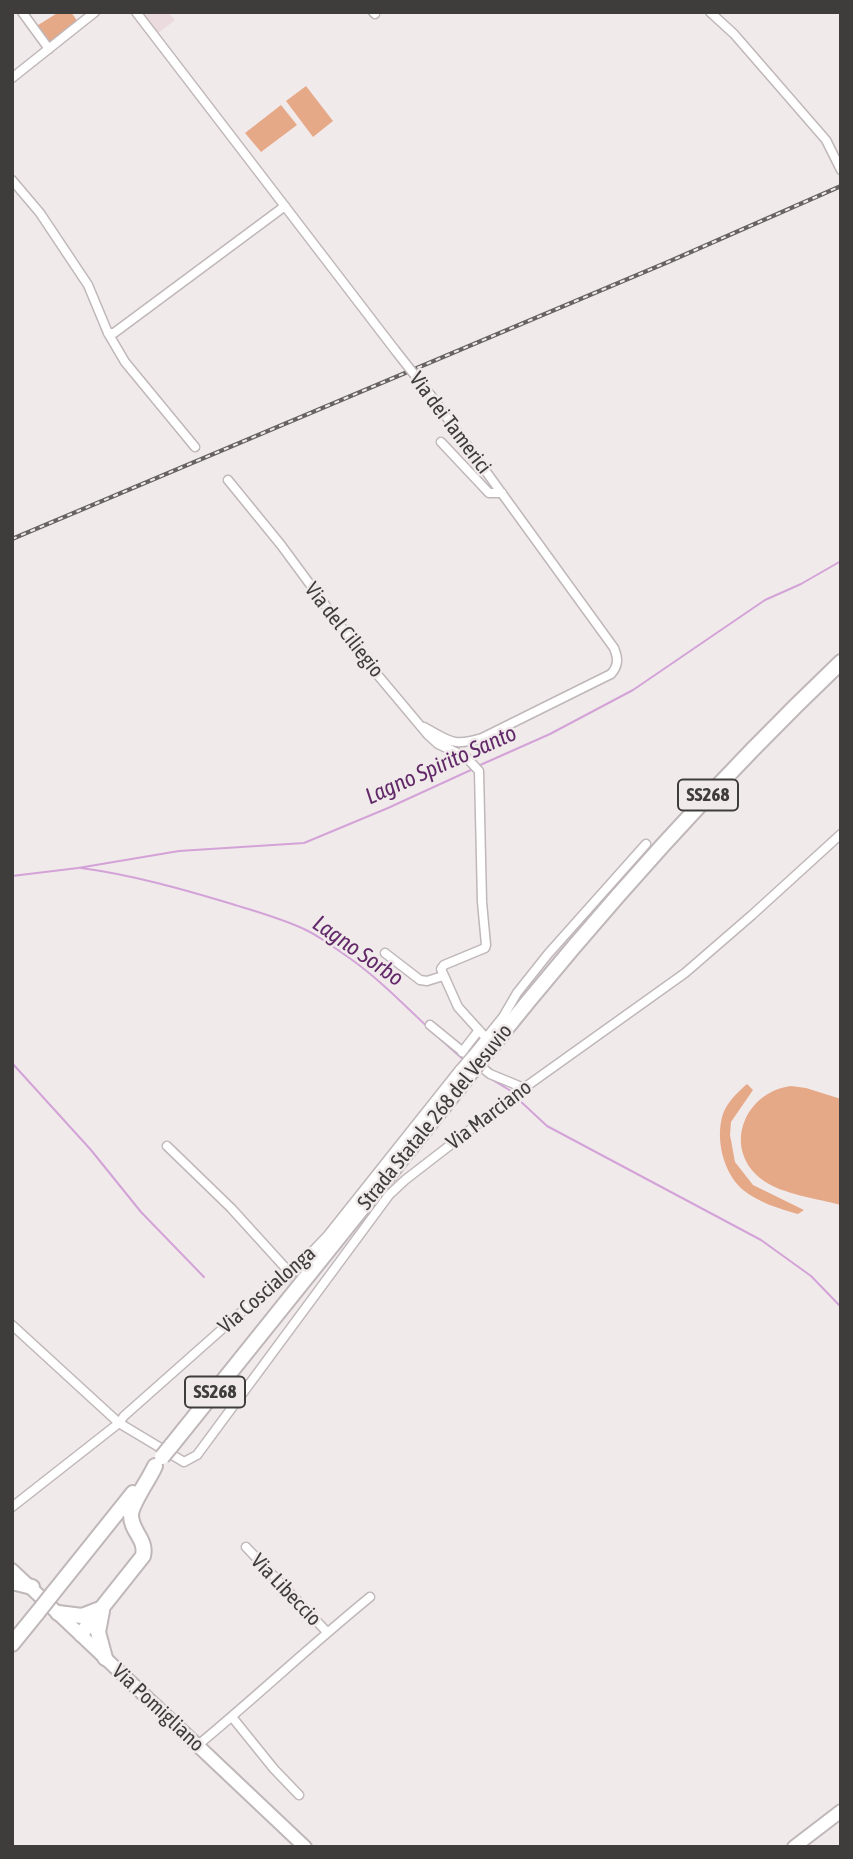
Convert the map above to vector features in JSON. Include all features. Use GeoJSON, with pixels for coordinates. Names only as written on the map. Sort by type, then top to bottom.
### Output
{"type":"FeatureCollection","features":[{"type":"Feature","properties":{"kind":"highway","name":"Strada Statale 268 del Vesuvio"},"geometry":{"type":"LineString","coordinates":[[34,1617],[273,1319],[464,1072],[678,827],[841,662]]}},
{"type":"Feature","properties":{"kind":"highway","name":"SS268"},"geometry":{"type":"LineString","coordinates":[[81,1634],[143,1556],[143,1540],[132,1523],[132,1508],[163,1456]]}},
{"type":"Feature","properties":{"kind":"highway"},"geometry":{"type":"LineString","coordinates":[[70,1572],[111,1533],[125,1529],[136,1532]]}},
{"type":"Feature","properties":{"kind":"highway"},"geometry":{"type":"LineString","coordinates":[[12,1582],[32,1587]]}},
{"type":"Feature","properties":{"kind":"highway"},"geometry":{"type":"LineString","coordinates":[[58,1613],[82,1616],[104,1606]]}},
{"type":"Feature","properties":{"kind":"highway"},"geometry":{"type":"LineString","coordinates":[[104,1606],[98,1632],[105,1658]]}},
{"type":"Feature","properties":{"kind":"highway","name":"SS268"},"geometry":{"type":"LineString","coordinates":[[12,1637],[34,1617]]}},
{"type":"Feature","properties":{"kind":"highway","name":"SS268"},"geometry":{"type":"LineString","coordinates":[[12,1644],[34,1617]]}},
{"type":"Feature","properties":{"kind":"main road","name":"Via Pomigliano"},"geometry":{"type":"LineString","coordinates":[[12,1570],[305,1847]]}},
{"type":"Feature","properties":{"kind":"main road"},"geometry":{"type":"LineString","coordinates":[[794,1847],[841,1811]]}},
{"type":"Feature","properties":{"kind":"street"},"geometry":{"type":"LineString","coordinates":[[22,12],[49,49]]}},
{"type":"Feature","properties":{"kind":"street"},"geometry":{"type":"LineString","coordinates":[[12,78],[95,12]]}},
{"type":"Feature","properties":{"kind":"street","name":"Via dei Tamerici"},"geometry":{"type":"LineString","coordinates":[[136,12],[432,397],[614,648],[617,664],[611,674],[482,738],[461,744],[451,742],[422,725]]}},
{"type":"Feature","properties":{"kind":"street"},"geometry":{"type":"LineString","coordinates":[[710,12],[734,34],[826,140],[841,170]]}},
{"type":"Feature","properties":{"kind":"street"},"geometry":{"type":"LineString","coordinates":[[12,180],[40,213],[88,285],[108,333],[125,362],[195,447]]}},
{"type":"Feature","properties":{"kind":"street"},"geometry":{"type":"LineString","coordinates":[[108,333],[114,333],[285,206]]}},
{"type":"Feature","properties":{"kind":"street"},"geometry":{"type":"LineString","coordinates":[[441,442],[489,493],[502,493]]}},
{"type":"Feature","properties":{"kind":"street","name":"Via del Ciliegio"},"geometry":{"type":"LineString","coordinates":[[228,480],[281,545],[371,667],[422,725],[428,736],[466,757],[479,771],[482,902],[486,945],[485,948],[441,967],[443,976]]}},
{"type":"Feature","properties":{"kind":"street","name":"Via Marciano"},"geometry":{"type":"LineString","coordinates":[[118,1423],[184,1462],[197,1455],[389,1195],[524,1088],[685,973],[841,834]]}},
{"type":"Feature","properties":{"kind":"street"},"geometry":{"type":"LineString","coordinates":[[481,1052],[486,1038],[503,1017],[517,992],[646,844]]}},
{"type":"Feature","properties":{"kind":"street"},"geometry":{"type":"LineString","coordinates":[[385,953],[420,980],[427,981],[443,976],[458,1006],[486,1038]]}},
{"type":"Feature","properties":{"kind":"street"},"geometry":{"type":"LineString","coordinates":[[430,1025],[490,1074],[524,1088]]}},
{"type":"Feature","properties":{"kind":"street"},"geometry":{"type":"LineString","coordinates":[[462,1052],[479,1030]]}},
{"type":"Feature","properties":{"kind":"street","name":"Via Coscialonga"},"geometry":{"type":"LineString","coordinates":[[12,1507],[118,1423],[247,1307],[291,1274],[328,1235],[464,1072]]}},
{"type":"Feature","properties":{"kind":"street"},"geometry":{"type":"LineString","coordinates":[[167,1146],[231,1208],[291,1274]]}},
{"type":"Feature","properties":{"kind":"street"},"geometry":{"type":"LineString","coordinates":[[12,1325],[118,1423]]}},
{"type":"Feature","properties":{"kind":"street","name":"Via Libeccio"},"geometry":{"type":"LineString","coordinates":[[246,1547],[327,1632]]}},
{"type":"Feature","properties":{"kind":"street"},"geometry":{"type":"LineString","coordinates":[[198,1745],[370,1597]]}},
{"type":"Feature","properties":{"kind":"street"},"geometry":{"type":"LineString","coordinates":[[232,1717],[299,1795]]}},
{"type":"Feature","properties":{"kind":"shaded area"},"geometry":{"type":"Polygon","coordinates":[[[59,12],[71,12],[78,22],[48,46],[35,27],[59,12]]]}},
{"type":"Feature","properties":{"kind":"shaded area"},"geometry":{"type":"Polygon","coordinates":[[[141,12],[168,12],[175,20],[157,34],[141,12]]]}},
{"type":"Feature","properties":{"kind":"shaded area"},"geometry":{"type":"Polygon","coordinates":[[[306,86],[333,121],[313,137],[286,101],[306,86]]]}},
{"type":"Feature","properties":{"kind":"shaded area"},"geometry":{"type":"Polygon","coordinates":[[[281,105],[297,125],[261,152],[245,133],[281,105]]]}},
{"type":"Feature","properties":{"kind":"shaded area"},"geometry":{"type":"Polygon","coordinates":[[[747,1084],[753,1090],[731,1122],[730,1135],[735,1162],[753,1185],[804,1210],[798,1214],[769,1205],[743,1190],[730,1174],[722,1155],[720,1134],[723,1114],[730,1101],[747,1084]]]}},
{"type":"Feature","properties":{"kind":"shaded area"},"geometry":{"type":"Polygon","coordinates":[[[791,1086],[841,1099],[841,1205],[772,1186],[751,1169],[743,1154],[743,1124],[750,1111],[760,1099],[791,1086]]]}},
{"type":"Feature","properties":{"kind":"waterway","name":"Lagno Spirito Santo"},"geometry":{"type":"LineString","coordinates":[[478,766],[550,734],[633,690],[765,600],[801,584],[841,561]]}},
{"type":"Feature","properties":{"kind":"waterway","name":"Lagno Spirito Santo"},"geometry":{"type":"LineString","coordinates":[[12,876],[179,851],[304,843],[473,769]]}},
{"type":"Feature","properties":{"kind":"waterway","name":"Lagno Sorbo"},"geometry":{"type":"LineString","coordinates":[[81,868],[195,893],[270,916],[308,931],[364,969],[464,1060]]}},
{"type":"Feature","properties":{"kind":"waterway"},"geometry":{"type":"LineString","coordinates":[[12,1063],[91,1150],[141,1212],[204,1277]]}},
{"type":"Feature","properties":{"kind":"waterway","name":"Lagno Sorbo"},"geometry":{"type":"LineString","coordinates":[[491,1079],[511,1091]]}},
{"type":"Feature","properties":{"kind":"waterway","name":"Lagno Sorbo"},"geometry":{"type":"LineString","coordinates":[[518,1099],[547,1126],[761,1240],[811,1276],[841,1307]]}},
{"type":"Feature","properties":{"kind":"railway"},"geometry":{"type":"LineString","coordinates":[[12,539],[668,262],[841,186]]}}]}
